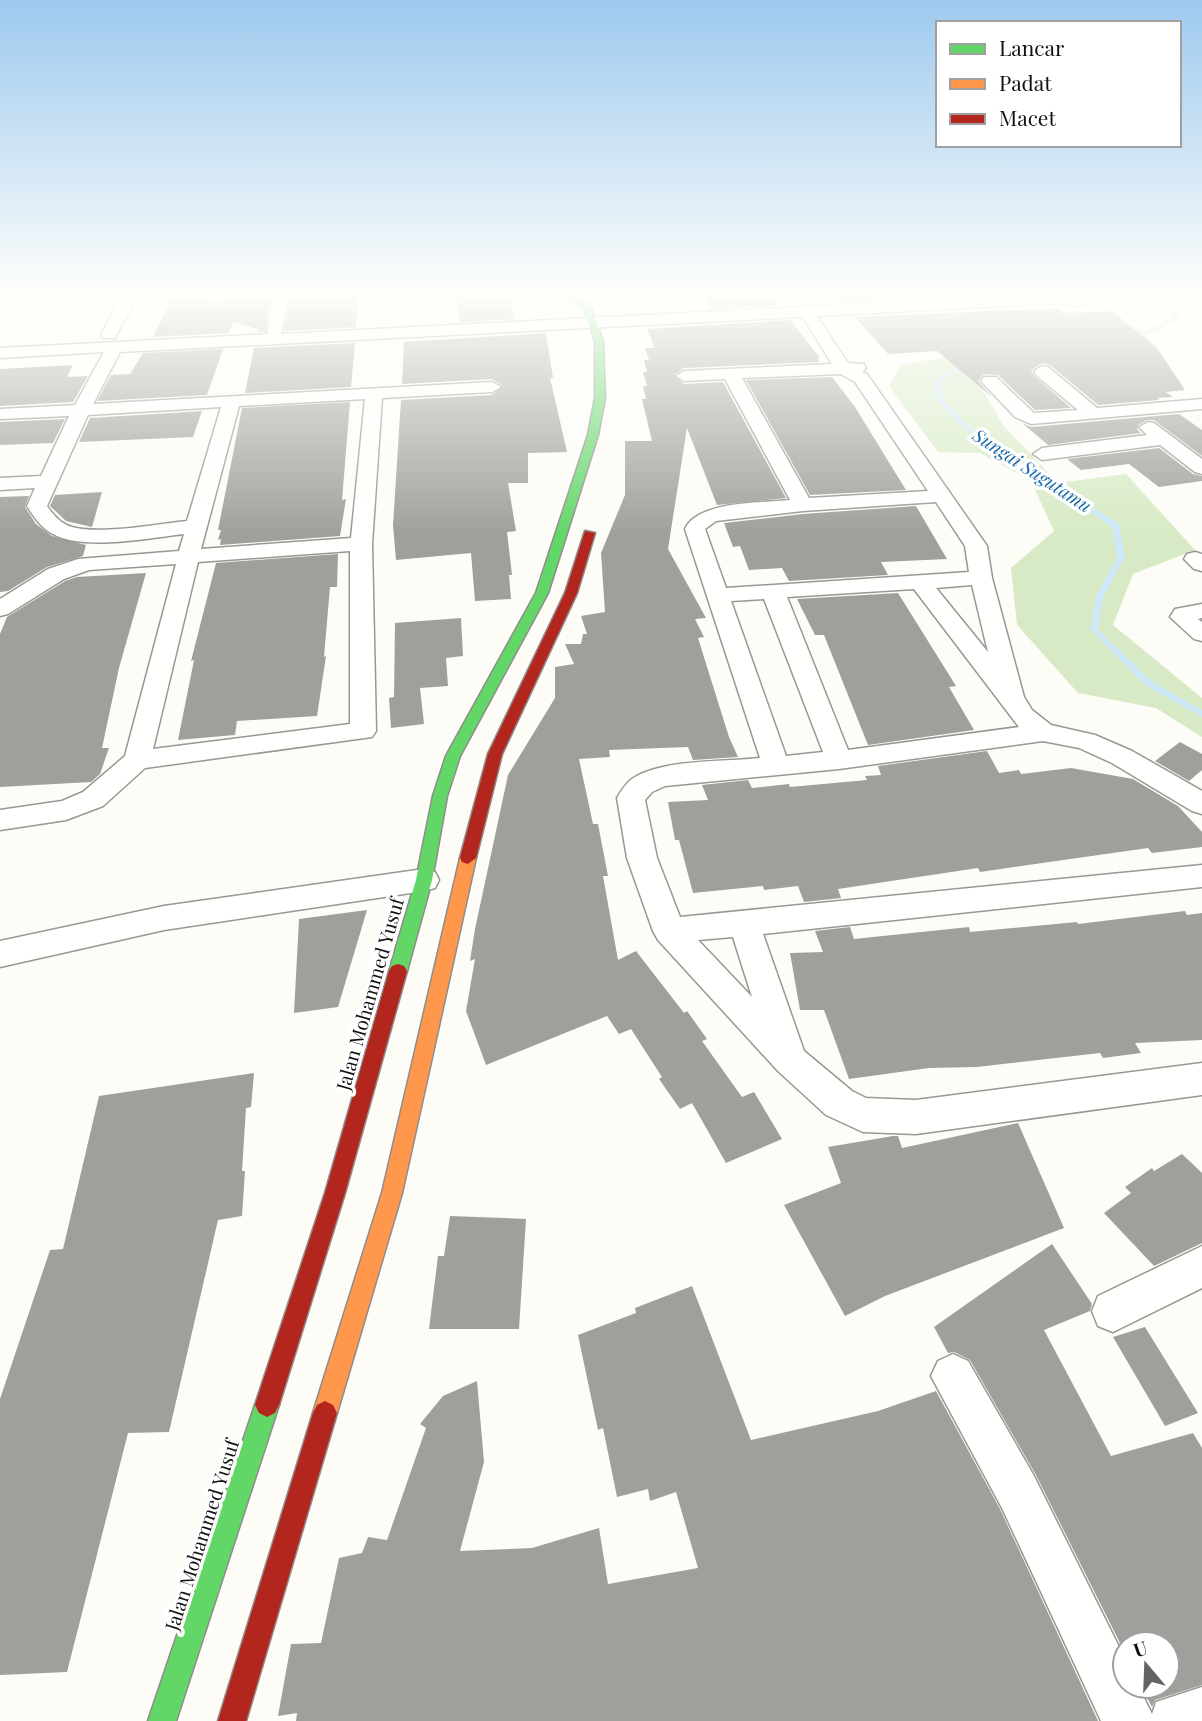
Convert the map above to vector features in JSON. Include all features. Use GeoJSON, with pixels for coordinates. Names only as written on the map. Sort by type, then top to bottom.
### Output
{"type":"FeatureCollection","features":[{"type":"Feature","properties":{"kind":"main road","name":"Jalan Mohammed Yusuf"},"geometry":{"type":"LineString","coordinates":[[162,1721],[221,1549],[335,1193],[424,880],[440,796],[453,756],[466,729],[542,593],[593,435],[600,398],[600,374]]}},
{"type":"Feature","properties":{"kind":"main road"},"geometry":{"type":"LineString","coordinates":[[232,1721],[392,1193],[443,977],[485,781],[495,754],[571,593],[594,516]]}},
{"type":"Feature","properties":{"kind":"street"},"geometry":{"type":"LineString","coordinates":[[99,374],[37,506],[45,520],[65,532],[87,535],[196,527]]}},
{"type":"Feature","properties":{"kind":"street"},"geometry":{"type":"LineString","coordinates":[[684,376],[724,374]]}},
{"type":"Feature","properties":{"kind":"street"},"geometry":{"type":"LineString","coordinates":[[732,374],[803,505]]}},
{"type":"Feature","properties":{"kind":"street"},"geometry":{"type":"LineString","coordinates":[[861,374],[976,546],[981,578],[1011,697]]}},
{"type":"Feature","properties":{"kind":"street"},"geometry":{"type":"LineString","coordinates":[[1046,374],[1094,414]]}},
{"type":"Feature","properties":{"kind":"street"},"geometry":{"type":"LineString","coordinates":[[990,381],[1021,413],[1031,419],[1202,404]]}},
{"type":"Feature","properties":{"kind":"street"},"geometry":{"type":"LineString","coordinates":[[0,414],[492,387]]}},
{"type":"Feature","properties":{"kind":"street"},"geometry":{"type":"LineString","coordinates":[[0,820],[66,810],[93,799],[137,760],[363,731],[361,544],[374,394]]}},
{"type":"Feature","properties":{"kind":"street"},"geometry":{"type":"LineString","coordinates":[[137,760],[231,401]]}},
{"type":"Feature","properties":{"kind":"street"},"geometry":{"type":"LineString","coordinates":[[1125,411],[1202,468]]}},
{"type":"Feature","properties":{"kind":"street"},"geometry":{"type":"LineString","coordinates":[[1042,454],[1164,439]]}},
{"type":"Feature","properties":{"kind":"street"},"geometry":{"type":"LineString","coordinates":[[0,484],[48,481]]}},
{"type":"Feature","properties":{"kind":"street"},"geometry":{"type":"LineString","coordinates":[[776,765],[720,595],[695,529],[698,522],[710,515],[803,505],[942,496]]}},
{"type":"Feature","properties":{"kind":"street"},"geometry":{"type":"LineString","coordinates":[[0,609],[56,573],[86,564],[189,554],[361,544]]}},
{"type":"Feature","properties":{"kind":"street"},"geometry":{"type":"LineString","coordinates":[[720,595],[981,578]]}},
{"type":"Feature","properties":{"kind":"street"},"geometry":{"type":"LineString","coordinates":[[920,581],[954,628],[1011,697],[1022,716],[1043,732]]}},
{"type":"Feature","properties":{"kind":"street"},"geometry":{"type":"LineString","coordinates":[[773,592],[839,760]]}},
{"type":"Feature","properties":{"kind":"street"},"geometry":{"type":"LineString","coordinates":[[1193,612],[1182,617],[1202,634]]}},
{"type":"Feature","properties":{"kind":"street"},"geometry":{"type":"LineString","coordinates":[[1202,804],[1122,757],[1086,741],[1043,732],[839,760],[661,777],[642,785],[631,798],[642,858],[669,931],[790,1060],[839,1102],[863,1115],[916,1117],[1202,1079]]}},
{"type":"Feature","properties":{"kind":"street"},"geometry":{"type":"LineString","coordinates":[[669,931],[1202,876]]}},
{"type":"Feature","properties":{"kind":"street"},"geometry":{"type":"LineString","coordinates":[[0,954],[164,918],[424,880]]}},
{"type":"Feature","properties":{"kind":"street"},"geometry":{"type":"LineString","coordinates":[[744,923],[790,1060]]}},
{"type":"Feature","properties":{"kind":"street"},"geometry":{"type":"LineString","coordinates":[[1113,1311],[1202,1266]]}},
{"type":"Feature","properties":{"kind":"street"},"geometry":{"type":"LineString","coordinates":[[953,1376],[1018,1492],[1128,1721]]}},
{"type":"Feature","properties":{"kind":"street"},"geometry":{"type":"LineString","coordinates":[[1175,1721],[1202,1713]]}},
{"type":"Feature","properties":{"kind":"green space"},"geometry":{"type":"Polygon","coordinates":[[[895,374],[974,374],[1003,425],[1058,483],[1126,474],[1195,550],[1133,574],[1113,625],[1202,698],[1202,737],[1156,708],[1078,693],[1017,625],[1011,568],[1054,531],[1031,481],[980,453],[938,452],[889,386],[895,374]]]}},
{"type":"Feature","properties":{"kind":"building"},"geometry":{"type":"Polygon","coordinates":[[[0,374],[88,376],[73,402],[0,406],[0,374]]]}},
{"type":"Feature","properties":{"kind":"building"},"geometry":{"type":"Polygon","coordinates":[[[214,374],[207,395],[97,401],[111,375],[214,374]]]}},
{"type":"Feature","properties":{"kind":"building"},"geometry":{"type":"Polygon","coordinates":[[[249,374],[352,374],[351,387],[245,393],[249,374]]]}},
{"type":"Feature","properties":{"kind":"building"},"geometry":{"type":"Polygon","coordinates":[[[402,374],[552,374],[553,378],[550,378],[567,452],[528,453],[528,483],[508,483],[516,531],[507,532],[512,575],[509,575],[511,599],[475,601],[471,553],[396,560],[393,525],[401,400],[492,395],[503,386],[492,379],[402,384],[402,374]]]}},
{"type":"Feature","properties":{"kind":"building"},"geometry":{"type":"Polygon","coordinates":[[[644,374],[675,374],[684,384],[723,382],[786,498],[717,505],[687,428],[668,549],[706,618],[695,619],[704,637],[698,638],[729,737],[738,757],[693,760],[688,747],[609,750],[610,757],[579,759],[593,824],[598,824],[608,876],[603,876],[618,960],[636,951],[684,1013],[687,1011],[707,1039],[702,1041],[742,1097],[754,1092],[782,1139],[726,1163],[692,1103],[680,1109],[659,1079],[662,1077],[631,1029],[619,1034],[607,1016],[486,1065],[466,1011],[475,959],[470,961],[475,929],[508,775],[555,698],[555,667],[574,664],[565,644],[581,644],[583,634],[587,634],[581,616],[605,612],[601,553],[625,495],[625,441],[652,441],[642,399],[646,399],[643,386],[647,386],[644,374]]]}},
{"type":"Feature","properties":{"kind":"building"},"geometry":{"type":"Polygon","coordinates":[[[965,374],[984,374],[978,381],[992,397],[965,374]]]}},
{"type":"Feature","properties":{"kind":"building"},"geometry":{"type":"Polygon","coordinates":[[[988,374],[1033,374],[1071,408],[1035,410],[998,375],[988,374]]]}},
{"type":"Feature","properties":{"kind":"building"},"geometry":{"type":"Polygon","coordinates":[[[1061,374],[1175,374],[1185,390],[1166,392],[1173,397],[1157,398],[1159,400],[1098,405],[1061,374]]]}},
{"type":"Feature","properties":{"kind":"building"},"geometry":{"type":"Polygon","coordinates":[[[832,377],[855,407],[906,490],[810,495],[746,380],[832,377]]]}},
{"type":"Feature","properties":{"kind":"building"},"geometry":{"type":"Polygon","coordinates":[[[350,402],[342,500],[346,499],[340,536],[220,545],[221,539],[218,540],[221,530],[218,530],[242,408],[350,402]]]}},
{"type":"Feature","properties":{"kind":"building"},"geometry":{"type":"Polygon","coordinates":[[[202,411],[193,437],[79,442],[90,418],[202,411]]]}},
{"type":"Feature","properties":{"kind":"building"},"geometry":{"type":"Polygon","coordinates":[[[1179,414],[1202,430],[1202,456],[1154,420],[1138,425],[1137,429],[1141,433],[1048,445],[1022,423],[1031,427],[1179,414]]]}},
{"type":"Feature","properties":{"kind":"building"},"geometry":{"type":"Polygon","coordinates":[[[65,419],[53,443],[0,445],[0,422],[65,419]]]}},
{"type":"Feature","properties":{"kind":"building"},"geometry":{"type":"Polygon","coordinates":[[[1159,448],[1193,474],[1202,476],[1202,481],[1159,487],[1129,464],[1081,470],[1067,459],[1159,448]]]}},
{"type":"Feature","properties":{"kind":"building"},"geometry":{"type":"Polygon","coordinates":[[[102,492],[92,527],[66,521],[50,506],[55,495],[102,492]]]}},
{"type":"Feature","properties":{"kind":"building"},"geometry":{"type":"Polygon","coordinates":[[[29,496],[25,507],[36,524],[52,536],[86,545],[83,556],[47,567],[8,591],[0,592],[0,497],[29,496]]]}},
{"type":"Feature","properties":{"kind":"building"},"geometry":{"type":"Polygon","coordinates":[[[916,506],[947,559],[881,562],[888,575],[789,581],[782,568],[749,570],[740,546],[733,547],[724,523],[803,514],[916,506]]]}},
{"type":"Feature","properties":{"kind":"building"},"geometry":{"type":"Polygon","coordinates":[[[338,554],[337,587],[330,587],[324,657],[326,656],[317,716],[237,721],[235,735],[178,740],[194,660],[191,661],[216,563],[338,554]]]}},
{"type":"Feature","properties":{"kind":"building"},"geometry":{"type":"Polygon","coordinates":[[[146,573],[119,668],[102,748],[109,748],[100,774],[91,782],[0,787],[0,634],[7,617],[65,581],[77,577],[146,573]]]}},
{"type":"Feature","properties":{"kind":"building"},"geometry":{"type":"Polygon","coordinates":[[[898,593],[956,686],[949,687],[974,730],[868,745],[824,635],[815,635],[797,599],[898,593]]]}},
{"type":"Feature","properties":{"kind":"building"},"geometry":{"type":"Polygon","coordinates":[[[461,618],[463,656],[446,658],[448,686],[420,688],[424,724],[391,728],[389,698],[394,697],[395,623],[461,618]]]}},
{"type":"Feature","properties":{"kind":"building"},"geometry":{"type":"Polygon","coordinates":[[[1180,742],[1202,754],[1202,770],[1189,781],[1155,761],[1180,742]]]}},
{"type":"Feature","properties":{"kind":"building"},"geometry":{"type":"Polygon","coordinates":[[[987,751],[999,773],[1019,770],[1021,774],[1071,768],[1133,779],[1178,806],[1202,832],[1202,847],[1152,853],[1148,848],[980,872],[978,868],[838,889],[841,898],[804,902],[798,886],[764,890],[763,886],[693,893],[679,840],[675,840],[668,802],[708,800],[702,785],[748,780],[752,788],[789,784],[790,787],[867,780],[865,776],[881,775],[878,766],[987,751]]]}},
{"type":"Feature","properties":{"kind":"building"},"geometry":{"type":"Polygon","coordinates":[[[367,910],[338,1007],[294,1013],[299,919],[367,910]]]}},
{"type":"Feature","properties":{"kind":"building"},"geometry":{"type":"Polygon","coordinates":[[[1185,911],[1187,915],[1202,913],[1202,1040],[1135,1043],[1141,1053],[1103,1058],[1100,1053],[977,1067],[929,1068],[849,1079],[824,1010],[800,1010],[790,953],[823,952],[815,931],[850,927],[854,939],[969,927],[970,932],[1078,924],[1185,911]]]}},
{"type":"Feature","properties":{"kind":"building"},"geometry":{"type":"Polygon","coordinates":[[[254,1073],[251,1107],[246,1108],[242,1216],[218,1220],[169,1432],[128,1433],[67,1672],[0,1675],[0,1399],[50,1250],[63,1249],[99,1096],[254,1073]]]}},
{"type":"Feature","properties":{"kind":"building"},"geometry":{"type":"Polygon","coordinates":[[[1018,1123],[1064,1228],[885,1296],[845,1316],[784,1205],[841,1183],[828,1147],[898,1136],[902,1148],[1018,1123]]]}},
{"type":"Feature","properties":{"kind":"building"},"geometry":{"type":"Polygon","coordinates":[[[1182,1154],[1202,1173],[1202,1243],[1154,1266],[1104,1213],[1131,1193],[1125,1187],[1152,1168],[1154,1171],[1182,1154]]]}},
{"type":"Feature","properties":{"kind":"building"},"geometry":{"type":"Polygon","coordinates":[[[450,1216],[526,1219],[519,1329],[429,1329],[438,1256],[444,1256],[450,1216]]]}},
{"type":"Feature","properties":{"kind":"building"},"geometry":{"type":"Polygon","coordinates":[[[1052,1244],[1092,1304],[1090,1311],[1044,1330],[1111,1456],[1193,1433],[1202,1448],[1202,1685],[1181,1692],[1181,1630],[1114,1630],[1036,1475],[970,1360],[954,1352],[948,1353],[934,1327],[1052,1244]]]}},
{"type":"Feature","properties":{"kind":"building"},"geometry":{"type":"Polygon","coordinates":[[[692,1286],[751,1440],[878,1411],[936,1391],[1000,1509],[1098,1721],[296,1721],[297,1713],[278,1716],[291,1644],[321,1643],[339,1558],[362,1553],[368,1537],[387,1540],[426,1428],[420,1424],[443,1396],[477,1381],[484,1462],[460,1551],[532,1548],[599,1528],[608,1584],[698,1568],[676,1492],[650,1501],[648,1489],[617,1497],[603,1428],[598,1430],[578,1335],[636,1313],[635,1308],[692,1286]]]}},
{"type":"Feature","properties":{"kind":"building"},"geometry":{"type":"Polygon","coordinates":[[[1145,1327],[1198,1413],[1165,1426],[1113,1337],[1145,1327]]]}},
{"type":"Feature","properties":{"kind":"waterway","name":"Sungai Sugutamu"},"geometry":{"type":"LineString","coordinates":[[947,374],[936,382],[940,401],[967,428],[1116,526],[1121,557],[1100,596],[1094,629],[1148,683],[1202,714]]}},
{"type":"Feature","properties":{"kind":"traffic: fast"},"geometry":{"type":"LineString","coordinates":[[398,971],[424,880],[440,796],[453,756],[542,593],[593,435],[600,398],[600,374]]}},
{"type":"Feature","properties":{"kind":"traffic: fast"},"geometry":{"type":"LineString","coordinates":[[162,1721],[267,1405]]}},
{"type":"Feature","properties":{"kind":"traffic: slow"},"geometry":{"type":"LineString","coordinates":[[325,1413],[392,1193],[468,858]]}},
{"type":"Feature","properties":{"kind":"traffic: jam"},"geometry":{"type":"LineString","coordinates":[[468,858],[495,754],[571,593],[589,533]]}},
{"type":"Feature","properties":{"kind":"traffic: jam"},"geometry":{"type":"LineString","coordinates":[[267,1405],[335,1193],[398,971]]}},
{"type":"Feature","properties":{"kind":"traffic: jam"},"geometry":{"type":"LineString","coordinates":[[232,1721],[325,1413]]}}]}
